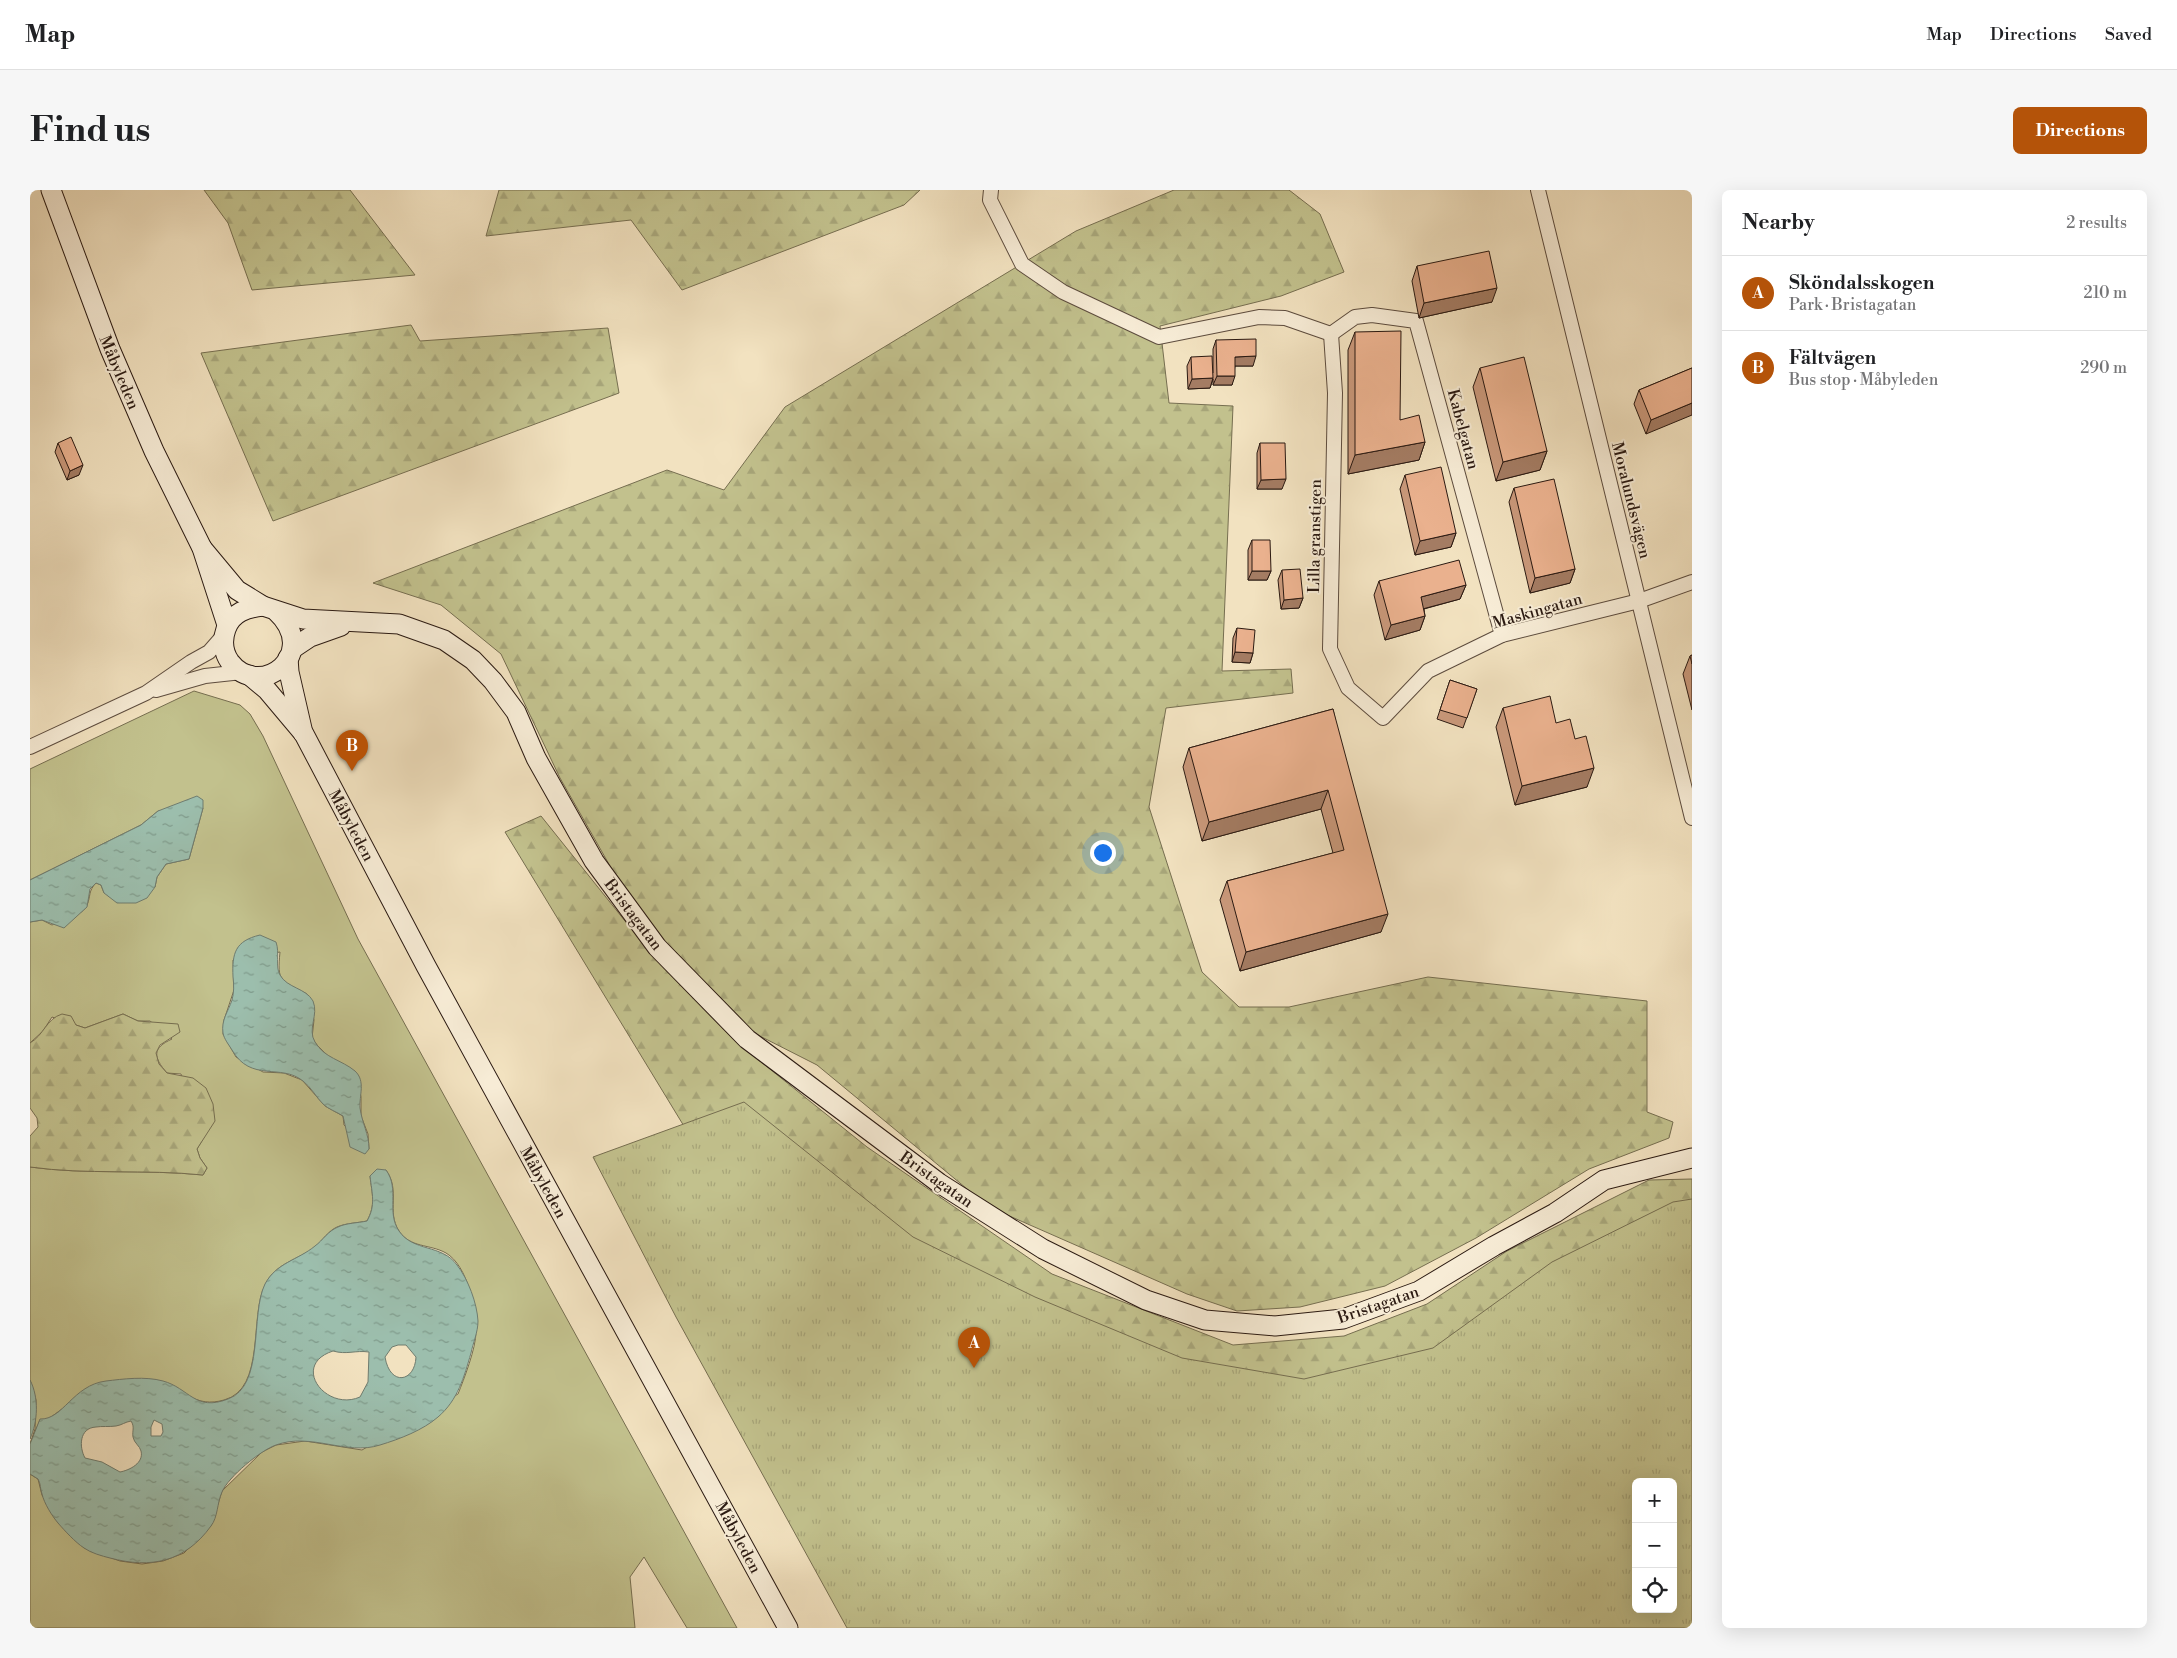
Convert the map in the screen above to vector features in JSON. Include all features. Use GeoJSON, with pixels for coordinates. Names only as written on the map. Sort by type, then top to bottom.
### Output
{"type":"FeatureCollection","features":[{"type":"Feature","properties":{"kind":"street","name":"Måbyleden"},"geometry":{"type":"LineString","coordinates":[[51,190],[110,348],[154,451],[202,548],[225,631],[224,649],[228,660],[267,690],[304,734],[426,966],[788,1628]]}},
{"type":"Feature","properties":{"kind":"street"},"geometry":{"type":"LineString","coordinates":[[991,190],[990,200],[1022,264],[1063,292],[1159,337],[1258,317],[1285,318],[1330,334]]}},
{"type":"Feature","properties":{"kind":"street","name":"Moralundsvägen"},"geometry":{"type":"LineString","coordinates":[[1538,190],[1692,818]]}},
{"type":"Feature","properties":{"kind":"street","name":"Kabelgatan"},"geometry":{"type":"LineString","coordinates":[[1330,334],[1355,317],[1372,315],[1416,321],[1502,635]]}},
{"type":"Feature","properties":{"kind":"street","name":"Lilla granstigen"},"geometry":{"type":"LineString","coordinates":[[1330,334],[1335,393],[1330,649],[1348,688],[1383,718]]}},
{"type":"Feature","properties":{"kind":"street","name":"Måbyleden"},"geometry":{"type":"LineString","coordinates":[[202,548],[237,590],[287,621],[293,636],[289,672],[304,734]]}},
{"type":"Feature","properties":{"kind":"street","name":"Maskingatan"},"geometry":{"type":"LineString","coordinates":[[1383,718],[1428,671],[1502,635],[1639,601],[1692,582]]}},
{"type":"Feature","properties":{"kind":"street"},"geometry":{"type":"LineString","coordinates":[[146,693],[191,662],[210,652],[234,615],[246,608],[270,609]]}},
{"type":"Feature","properties":{"kind":"street","name":"Bristagatan"},"geometry":{"type":"LineString","coordinates":[[270,609],[303,619],[399,624],[444,640],[473,660],[493,681],[516,712],[536,758],[594,861],[657,946],[747,1039],[939,1183],[1043,1249],[1146,1300],[1205,1320],[1275,1326],[1343,1319],[1419,1291],[1494,1246],[1555,1213],[1604,1180],[1692,1158]]}},
{"type":"Feature","properties":{"kind":"street","name":"Bristagatan"},"geometry":{"type":"LineString","coordinates":[[290,654],[328,630],[360,622]]}},
{"type":"Feature","properties":{"kind":"street"},"geometry":{"type":"LineString","coordinates":[[30,747],[146,693],[206,676],[245,673],[258,676],[272,673],[286,663],[290,654]]}},
{"type":"Feature","properties":{"kind":"green space"},"geometry":{"type":"Polygon","coordinates":[[[204,190],[350,190],[415,275],[252,290],[228,223],[204,190]]]}},
{"type":"Feature","properties":{"kind":"green space"},"geometry":{"type":"Polygon","coordinates":[[[499,190],[920,190],[904,205],[682,290],[631,220],[486,236],[499,190]]]}},
{"type":"Feature","properties":{"kind":"green space"},"geometry":{"type":"Polygon","coordinates":[[[1174,190],[1289,190],[1320,214],[1344,272],[1281,296],[1160,326],[1169,403],[1233,406],[1222,671],[1291,669],[1293,693],[1166,708],[1149,807],[1202,972],[1239,1007],[1289,1007],[1428,977],[1647,1001],[1647,1112],[1673,1122],[1669,1138],[1589,1169],[1476,1238],[1385,1286],[1300,1307],[1237,1311],[1187,1294],[989,1207],[817,1065],[746,1029],[639,917],[560,778],[501,654],[441,605],[373,583],[667,470],[724,490],[785,407],[1076,231],[1174,190]]]}},
{"type":"Feature","properties":{"kind":"green space"},"geometry":{"type":"Polygon","coordinates":[[[411,325],[420,341],[608,328],[619,393],[273,521],[201,353],[411,325]]]}},
{"type":"Feature","properties":{"kind":"green space"},"geometry":{"type":"Polygon","coordinates":[[[194,691],[240,705],[250,714],[263,736],[358,939],[737,1628],[687,1628],[644,1557],[630,1577],[635,1628],[30,1628],[30,1474],[38,1479],[42,1495],[57,1521],[84,1548],[120,1561],[142,1564],[163,1561],[184,1553],[211,1526],[222,1491],[262,1452],[276,1445],[305,1441],[362,1450],[458,1394],[472,1355],[476,1332],[469,1289],[454,1259],[440,1250],[414,1243],[399,1231],[394,1216],[393,1186],[386,1170],[370,1176],[372,1210],[367,1221],[337,1227],[328,1233],[315,1247],[281,1267],[269,1278],[260,1298],[251,1367],[246,1382],[237,1393],[224,1400],[214,1402],[201,1401],[188,1396],[62,1409],[47,1420],[40,1420],[30,1444],[35,1429],[36,1400],[30,1380],[30,1167],[73,1171],[160,1172],[203,1175],[207,1168],[200,1158],[197,1149],[204,1137],[181,1074],[167,1073],[157,1058],[158,1049],[165,1042],[172,1039],[150,1021],[138,1021],[123,1014],[85,1028],[52,1017],[43,1031],[30,1043],[30,922],[42,920],[52,925],[77,915],[85,909],[96,883],[101,885],[104,893],[155,887],[157,877],[166,864],[189,859],[203,808],[158,811],[141,825],[30,880],[30,769],[194,691]],[[280,952],[233,960],[234,990],[224,1020],[223,1034],[236,1057],[263,1072],[284,1073],[302,1080],[325,1106],[343,1116],[344,1125],[369,1149],[368,1134],[361,1116],[361,1097],[356,1072],[329,1057],[312,1038],[314,1020],[307,994],[282,979],[279,969],[280,952]]]}},
{"type":"Feature","properties":{"kind":"green space"},"geometry":{"type":"Polygon","coordinates":[[[541,816],[633,931],[735,1041],[867,1147],[1052,1274],[1233,1345],[1344,1336],[1427,1304],[1507,1251],[1649,1180],[1692,1179],[1692,1211],[1567,1544],[808,1330],[505,832],[541,816]]]}},
{"type":"Feature","properties":{"kind":"green space"},"geometry":{"type":"Polygon","coordinates":[[[62,1014],[71,1016],[76,1025],[85,1028],[123,1014],[138,1021],[178,1024],[180,1032],[160,1045],[156,1053],[159,1064],[167,1073],[193,1078],[206,1088],[213,1104],[215,1121],[197,1149],[200,1158],[207,1168],[203,1175],[160,1172],[73,1171],[30,1167],[30,1136],[38,1127],[37,1118],[30,1108],[30,1043],[39,1036],[52,1020],[62,1014]]]}},
{"type":"Feature","properties":{"kind":"green space"},"geometry":{"type":"Polygon","coordinates":[[[744,1102],[913,1237],[1035,1297],[1182,1358],[1304,1379],[1433,1348],[1552,1262],[1673,1202],[1692,1199],[1692,1628],[847,1628],[676,1317],[593,1157],[744,1102]]]}},
{"type":"Feature","properties":{"kind":"water"},"geometry":{"type":"Polygon","coordinates":[[[197,796],[203,800],[203,808],[189,859],[166,864],[157,877],[155,887],[147,898],[136,903],[117,903],[104,893],[101,885],[96,883],[90,889],[87,907],[64,928],[42,920],[30,922],[30,880],[141,825],[158,811],[197,796]]]}},
{"type":"Feature","properties":{"kind":"water"},"geometry":{"type":"Polygon","coordinates":[[[260,935],[276,942],[278,968],[283,979],[306,993],[313,1001],[315,1011],[312,1032],[315,1042],[323,1052],[355,1071],[360,1079],[360,1108],[369,1144],[369,1149],[365,1154],[350,1147],[343,1116],[323,1104],[303,1081],[285,1073],[257,1070],[248,1066],[240,1060],[224,1037],[223,1024],[233,995],[233,961],[237,949],[245,941],[260,935]]]}},
{"type":"Feature","properties":{"kind":"water"},"geometry":{"type":"Polygon","coordinates":[[[377,1169],[386,1170],[392,1185],[393,1216],[399,1231],[412,1242],[451,1258],[465,1277],[471,1292],[476,1307],[477,1329],[463,1379],[451,1403],[438,1417],[425,1426],[403,1437],[380,1445],[354,1448],[302,1441],[276,1445],[262,1452],[225,1486],[220,1496],[213,1522],[201,1538],[190,1548],[166,1560],[139,1563],[125,1561],[97,1554],[81,1546],[53,1517],[44,1501],[38,1479],[30,1474],[30,1444],[40,1419],[48,1418],[55,1414],[85,1389],[106,1381],[134,1378],[156,1379],[172,1384],[193,1398],[208,1403],[228,1399],[240,1392],[247,1380],[252,1365],[258,1313],[265,1284],[281,1266],[308,1251],[334,1229],[367,1221],[372,1210],[370,1176],[377,1169]],[[406,1345],[392,1347],[385,1357],[388,1367],[397,1377],[407,1376],[415,1365],[416,1357],[406,1345]],[[333,1351],[320,1358],[314,1366],[314,1376],[318,1385],[325,1393],[335,1398],[347,1400],[360,1397],[368,1382],[369,1352],[343,1353],[333,1351]],[[154,1420],[151,1427],[151,1436],[161,1436],[163,1432],[162,1424],[154,1420]],[[131,1421],[116,1426],[90,1428],[83,1434],[81,1444],[85,1458],[102,1462],[120,1472],[128,1470],[138,1462],[141,1451],[134,1439],[131,1421]]]}},
{"type":"Feature","properties":{"kind":"water"},"geometry":{"type":"Polygon","coordinates":[[[30,1380],[35,1394],[36,1417],[30,1439],[30,1380]]]}},
{"type":"Feature","properties":{"kind":"building"},"geometry":{"type":"Polygon","coordinates":[[[1489,251],[1497,288],[1424,303],[1417,266],[1489,251]]]}},
{"type":"Feature","properties":{"kind":"building"},"geometry":{"type":"Polygon","coordinates":[[[1401,331],[1400,420],[1419,415],[1425,442],[1355,455],[1355,332],[1401,331]]]}},
{"type":"Feature","properties":{"kind":"building"},"geometry":{"type":"Polygon","coordinates":[[[1256,339],[1256,356],[1235,357],[1235,376],[1217,376],[1216,340],[1256,339]]]}},
{"type":"Feature","properties":{"kind":"building"},"geometry":{"type":"Polygon","coordinates":[[[1212,356],[1213,378],[1192,379],[1191,357],[1212,356]]]}},
{"type":"Feature","properties":{"kind":"building"},"geometry":{"type":"Polygon","coordinates":[[[1524,357],[1547,451],[1503,462],[1480,368],[1524,357]]]}},
{"type":"Feature","properties":{"kind":"building"},"geometry":{"type":"Polygon","coordinates":[[[1692,368],[1692,403],[1651,420],[1639,390],[1692,368]]]}},
{"type":"Feature","properties":{"kind":"building"},"geometry":{"type":"Polygon","coordinates":[[[71,437],[83,465],[70,471],[58,443],[71,437]]]}},
{"type":"Feature","properties":{"kind":"building"},"geometry":{"type":"Polygon","coordinates":[[[1260,443],[1285,443],[1286,479],[1261,480],[1260,443]]]}},
{"type":"Feature","properties":{"kind":"building"},"geometry":{"type":"Polygon","coordinates":[[[1441,467],[1456,533],[1420,541],[1405,475],[1441,467]]]}},
{"type":"Feature","properties":{"kind":"building"},"geometry":{"type":"Polygon","coordinates":[[[1554,479],[1575,569],[1535,578],[1514,488],[1554,479]]]}},
{"type":"Feature","properties":{"kind":"building"},"geometry":{"type":"Polygon","coordinates":[[[1252,540],[1270,540],[1271,571],[1252,571],[1252,540]]]}},
{"type":"Feature","properties":{"kind":"building"},"geometry":{"type":"Polygon","coordinates":[[[1459,560],[1466,585],[1421,597],[1425,616],[1391,625],[1379,581],[1459,560]]]}},
{"type":"Feature","properties":{"kind":"building"},"geometry":{"type":"Polygon","coordinates":[[[1300,569],[1303,598],[1284,600],[1282,570],[1300,569]]]}},
{"type":"Feature","properties":{"kind":"building"},"geometry":{"type":"Polygon","coordinates":[[[1237,628],[1255,630],[1253,653],[1235,652],[1237,628]]]}},
{"type":"Feature","properties":{"kind":"building"},"geometry":{"type":"Polygon","coordinates":[[[1450,680],[1477,689],[1467,718],[1440,710],[1450,680]]]}},
{"type":"Feature","properties":{"kind":"building"},"geometry":{"type":"Polygon","coordinates":[[[1550,696],[1556,723],[1570,719],[1575,739],[1586,736],[1594,768],[1522,786],[1503,708],[1550,696]]]}},
{"type":"Feature","properties":{"kind":"building"},"geometry":{"type":"Polygon","coordinates":[[[1333,709],[1388,914],[1246,952],[1227,881],[1344,850],[1328,790],[1209,822],[1189,748],[1333,709]]]}},
{"type":"Feature","properties":{"kind":"place","name":"Fältvägen"},"geometry":{"type":"Point","coordinates":[352,771]}},
{"type":"Feature","properties":{"kind":"place","name":"Sköndalsskogen"},"geometry":{"type":"Point","coordinates":[974,1368]}}]}
